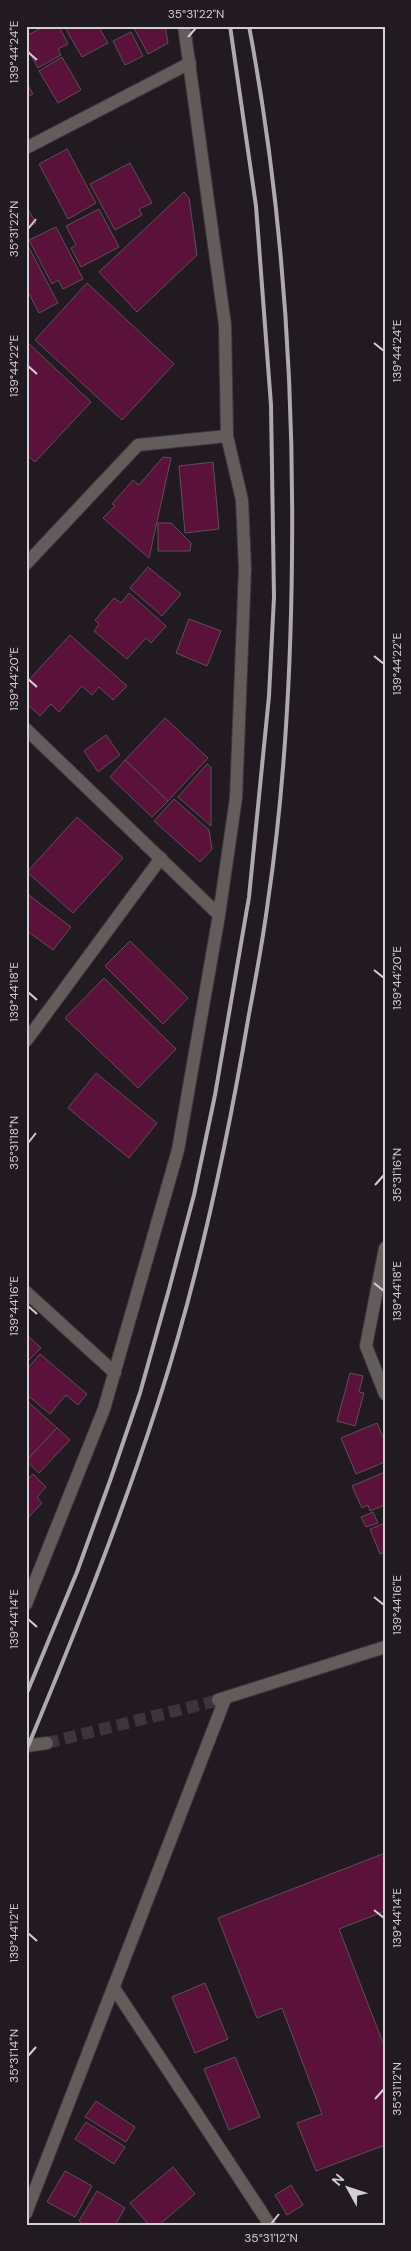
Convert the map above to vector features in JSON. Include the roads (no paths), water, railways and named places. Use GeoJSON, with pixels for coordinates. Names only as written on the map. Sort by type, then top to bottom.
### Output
{"type":"FeatureCollection","features":[{"type":"Feature","properties":{"kind":"street"},"geometry":{"type":"LineString","coordinates":[[26,1604],[104,1408],[178,1150],[219,916],[236,798],[244,569],[242,500],[227,436],[225,325],[184,26]]}},
{"type":"Feature","properties":{"kind":"street"},"geometry":{"type":"LineString","coordinates":[[26,148],[190,63]]}},
{"type":"Feature","properties":{"kind":"street"},"geometry":{"type":"LineString","coordinates":[[26,564],[138,445],[227,436]]}},
{"type":"Feature","properties":{"kind":"street"},"geometry":{"type":"LineString","coordinates":[[26,729],[219,916]]}},
{"type":"Feature","properties":{"kind":"street"},"geometry":{"type":"LineString","coordinates":[[26,1041],[161,858]]}},
{"type":"Feature","properties":{"kind":"street"},"geometry":{"type":"LineString","coordinates":[[385,1248],[366,1346],[385,1394]]}},
{"type":"Feature","properties":{"kind":"street"},"geometry":{"type":"LineString","coordinates":[[26,1292],[114,1372]]}},
{"type":"Feature","properties":{"kind":"street"},"geometry":{"type":"LineString","coordinates":[[26,2213],[114,1988],[220,1700],[385,1647]]}},
{"type":"Feature","properties":{"kind":"street"},"geometry":{"type":"LineString","coordinates":[[26,1746],[47,1743]]}},
{"type":"Feature","properties":{"kind":"street"},"geometry":{"type":"LineString","coordinates":[[114,1988],[270,2225]]}},
{"type":"Feature","properties":{"kind":"tunnel"},"geometry":{"type":"LineString","coordinates":[[47,1743],[215,1701]]}},
{"type":"Feature","properties":{"kind":"railway"},"geometry":{"type":"LineString","coordinates":[[26,1695],[77,1572],[111,1478],[140,1393],[168,1293],[194,1195],[215,1095],[249,897],[269,696],[274,597],[271,405],[256,206],[230,26]]}},
{"type":"Feature","properties":{"kind":"railway"},"geometry":{"type":"LineString","coordinates":[[26,1751],[112,1535],[173,1355],[211,1210],[231,1112],[262,944],[274,858],[283,772],[290,642],[292,556],[291,423],[284,290],[278,224],[270,158],[249,26]]}}]}
